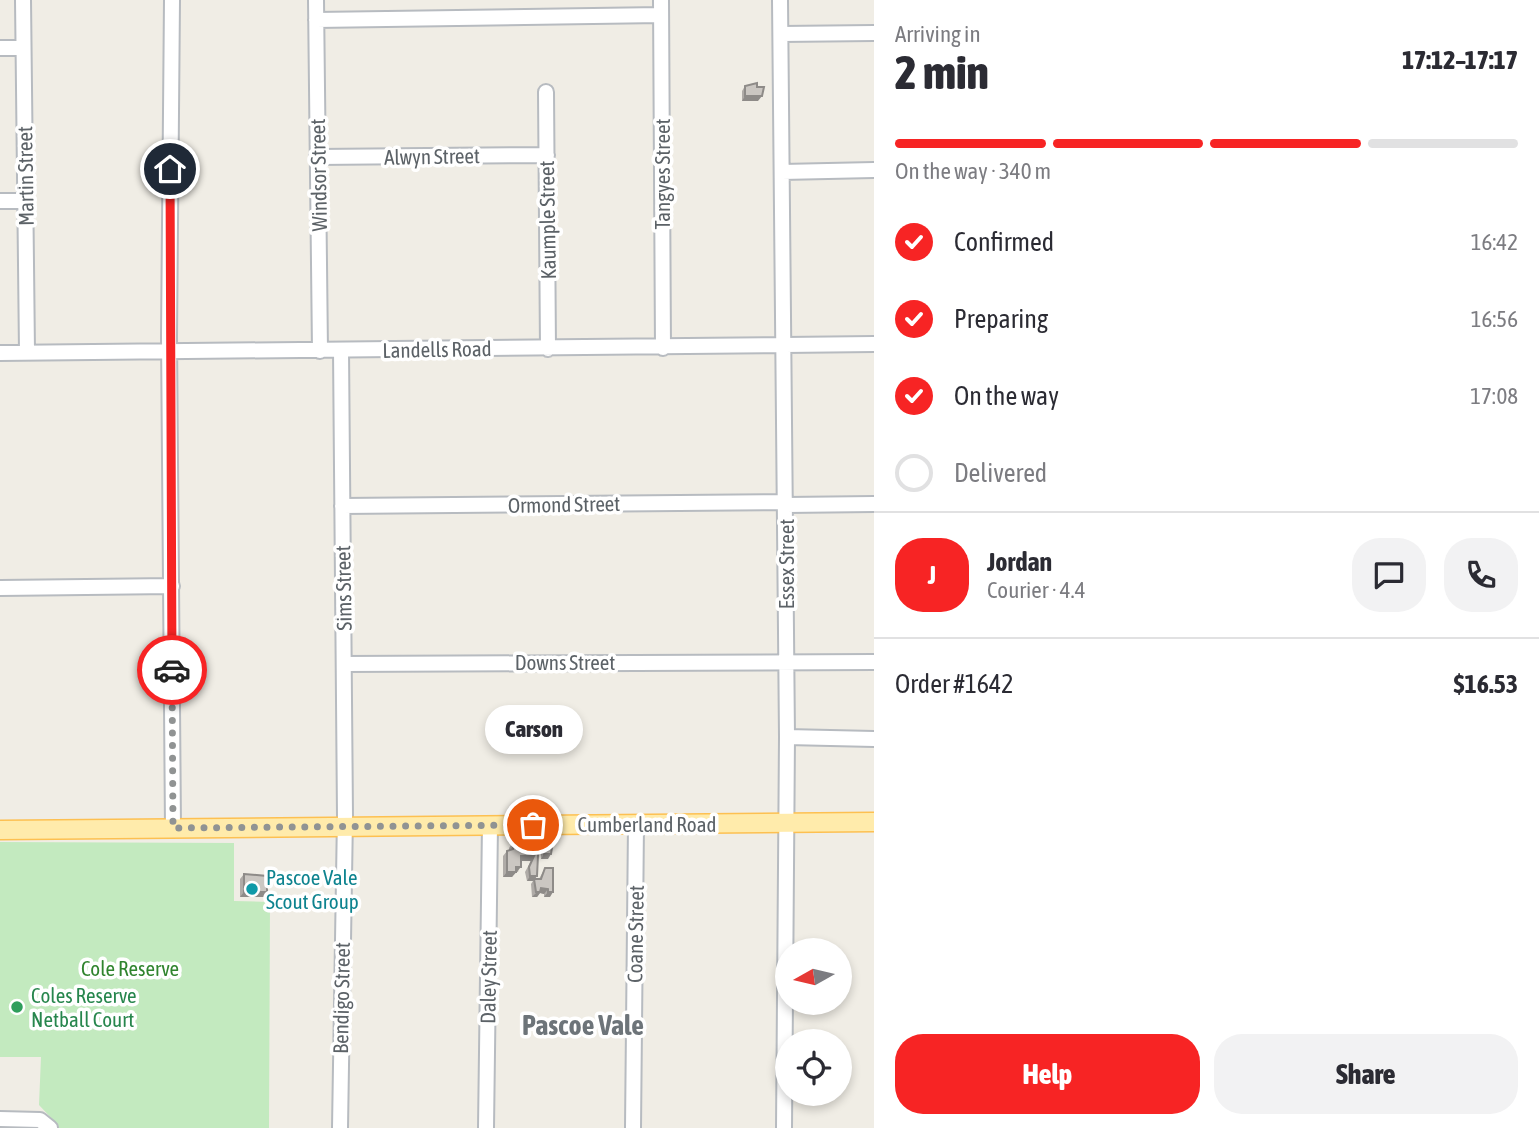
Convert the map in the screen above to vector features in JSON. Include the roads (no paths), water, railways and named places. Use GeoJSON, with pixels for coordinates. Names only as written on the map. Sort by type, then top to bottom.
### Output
{"type":"FeatureCollection","features":[{"type":"Feature","properties":{"kind":"main road","name":"Cumberland Road"},"geometry":{"type":"LineString","coordinates":[[0,830],[874,822]]}},
{"type":"Feature","properties":{"kind":"street","name":"Martin Street"},"geometry":{"type":"LineString","coordinates":[[23,0],[27,352]]}},
{"type":"Feature","properties":{"kind":"street"},"geometry":{"type":"LineString","coordinates":[[172,0],[169,351],[173,828]]}},
{"type":"Feature","properties":{"kind":"street","name":"Windsor Street"},"geometry":{"type":"LineString","coordinates":[[316,0],[320,351]]}},
{"type":"Feature","properties":{"kind":"street","name":"Tangyes Street"},"geometry":{"type":"LineString","coordinates":[[661,0],[663,348]]}},
{"type":"Feature","properties":{"kind":"street","name":"Essex Street"},"geometry":{"type":"LineString","coordinates":[[780,0],[787,737],[783,1128]]}},
{"type":"Feature","properties":{"kind":"street"},"geometry":{"type":"LineString","coordinates":[[316,20],[661,15]]}},
{"type":"Feature","properties":{"kind":"street"},"geometry":{"type":"LineString","coordinates":[[781,34],[874,33]]}},
{"type":"Feature","properties":{"kind":"street"},"geometry":{"type":"LineString","coordinates":[[0,48],[23,48]]}},
{"type":"Feature","properties":{"kind":"street","name":"Kaumple Street"},"geometry":{"type":"LineString","coordinates":[[546,92],[548,349]]}},
{"type":"Feature","properties":{"kind":"street","name":"Alwyn Street"},"geometry":{"type":"LineString","coordinates":[[317,157],[547,155]]}},
{"type":"Feature","properties":{"kind":"street"},"geometry":{"type":"LineString","coordinates":[[782,172],[874,170]]}},
{"type":"Feature","properties":{"kind":"street"},"geometry":{"type":"LineString","coordinates":[[0,201],[25,201]]}},
{"type":"Feature","properties":{"kind":"street","name":"Landells Road"},"geometry":{"type":"LineString","coordinates":[[0,353],[874,344]]}},
{"type":"Feature","properties":{"kind":"street","name":"Sims Street"},"geometry":{"type":"LineString","coordinates":[[341,350],[344,827]]}},
{"type":"Feature","properties":{"kind":"street","name":"Ormond Street"},"geometry":{"type":"LineString","coordinates":[[342,506],[874,505]]}},
{"type":"Feature","properties":{"kind":"street"},"geometry":{"type":"LineString","coordinates":[[0,588],[172,586]]}},
{"type":"Feature","properties":{"kind":"street","name":"Downs Street"},"geometry":{"type":"LineString","coordinates":[[344,664],[874,662]]}},
{"type":"Feature","properties":{"kind":"street"},"geometry":{"type":"LineString","coordinates":[[787,737],[874,738]]}},
{"type":"Feature","properties":{"kind":"street","name":"Coane Street"},"geometry":{"type":"LineString","coordinates":[[633,1128],[636,824]]}},
{"type":"Feature","properties":{"kind":"street","name":"Daley Street"},"geometry":{"type":"LineString","coordinates":[[486,1128],[490,825]]}},
{"type":"Feature","properties":{"kind":"street","name":"Bendigo Street"},"geometry":{"type":"LineString","coordinates":[[340,1128],[344,827]]}},
{"type":"Feature","properties":{"kind":"street"},"geometry":{"type":"LineString","coordinates":[[0,1119],[40,1120],[50,1128]]}},
{"type":"Feature","properties":{"kind":"place","name":"Carson"},"geometry":{"type":"Point","coordinates":[533,825]}},
{"type":"Feature","properties":{"kind":"place","name":"Pascoe Vale Scout Group"},"geometry":{"type":"Point","coordinates":[252,889]}},
{"type":"Feature","properties":{"kind":"place","name":"Coles Reserve Netball Court"},"geometry":{"type":"Point","coordinates":[17,1007]}},
{"type":"Feature","properties":{"kind":"district","name":"Pascoe Vale"},"geometry":{"type":"Point","coordinates":[583,1025]}},
{"type":"Feature","properties":{"kind":"park label","name":"Cole Reserve"},"geometry":{"type":"Point","coordinates":[130,968]}}]}
